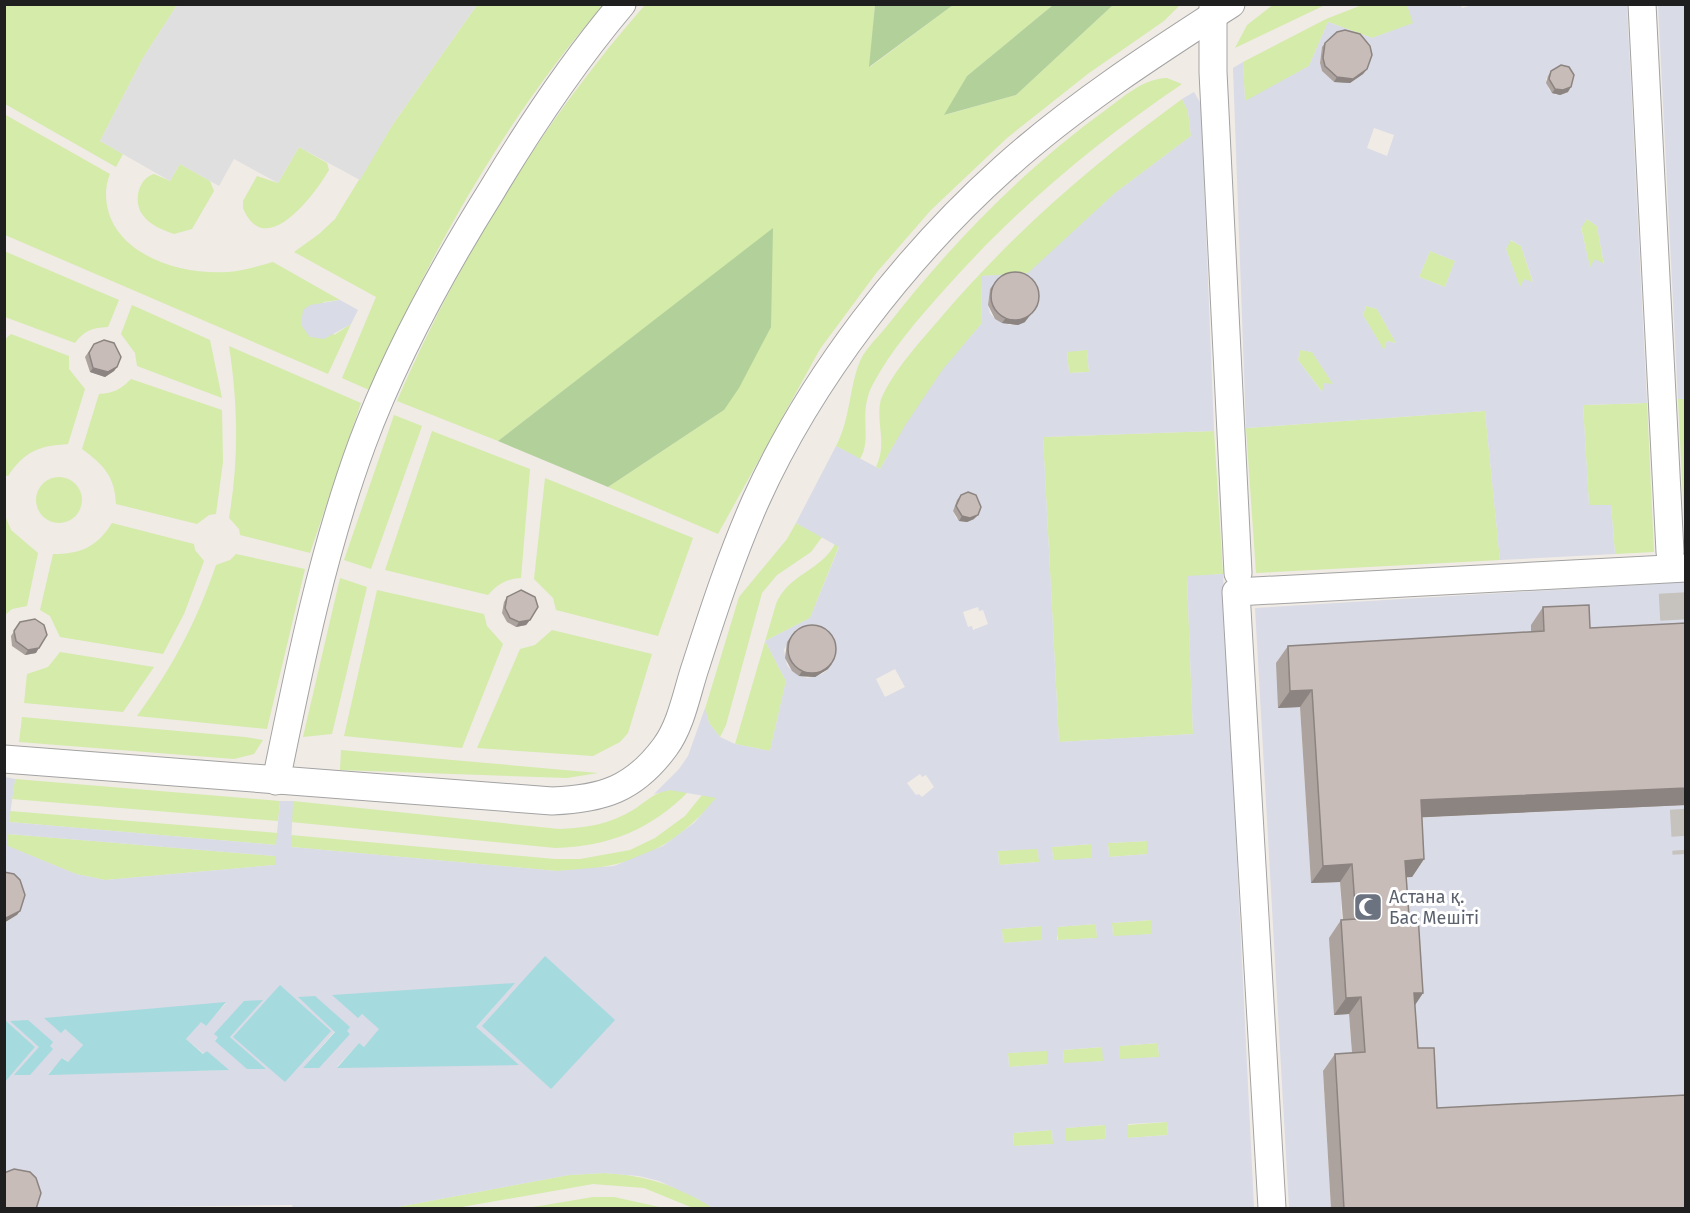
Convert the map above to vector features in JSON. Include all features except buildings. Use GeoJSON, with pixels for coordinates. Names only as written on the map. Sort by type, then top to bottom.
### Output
{"type":"FeatureCollection","features":[{"type":"Feature","properties":{"kind":"lane"},"geometry":{"type":"LineString","coordinates":[[276,781],[326,559],[362,444],[395,366],[451,255],[534,120],[622,4]]}},
{"type":"Feature","properties":{"kind":"lane"},"geometry":{"type":"LineString","coordinates":[[1272,1209],[1236,592],[1678,560],[1642,4]]}},
{"type":"Feature","properties":{"kind":"lane"},"geometry":{"type":"LineString","coordinates":[[4,759],[552,801],[602,796],[624,786],[643,772],[670,740],[724,577],[757,499],[803,412],[843,351],[946,225],[1004,168],[1061,121],[1220,8]]}},
{"type":"Feature","properties":{"kind":"lane"},"geometry":{"type":"LineString","coordinates":[[1220,8],[1213,82],[1238,573]]}},
{"type":"Feature","properties":{"kind":"green space"},"geometry":{"type":"Polygon","coordinates":[[[875,4],[953,5],[869,67],[875,4]]]}},
{"type":"Feature","properties":{"kind":"green space"},"geometry":{"type":"Polygon","coordinates":[[[1274,4],[1325,5],[1235,48],[1247,25],[1274,4]]]}},
{"type":"Feature","properties":{"kind":"green space"},"geometry":{"type":"Polygon","coordinates":[[[5,5],[177,5],[143,58],[100,141],[123,154],[116,167],[5,104],[5,5]]]}},
{"type":"Feature","properties":{"kind":"green space"},"geometry":{"type":"Polygon","coordinates":[[[477,5],[603,5],[533,94],[472,189],[418,288],[369,390],[342,378],[376,297],[294,252],[335,219],[393,124],[477,5]]]}},
{"type":"Feature","properties":{"kind":"green space"},"geometry":{"type":"Polygon","coordinates":[[[645,5],[875,5],[870,67],[953,5],[1053,5],[967,76],[945,115],[1016,95],[1113,5],[1180,5],[1164,21],[1089,73],[1007,138],[931,210],[877,272],[820,349],[718,534],[608,487],[724,410],[773,229],[498,441],[397,401],[447,295],[506,193],[572,96],[645,5]]]}},
{"type":"Feature","properties":{"kind":"green space"},"geometry":{"type":"Polygon","coordinates":[[[1053,5],[1113,5],[1016,95],[944,115],[967,76],[1053,5]]]}},
{"type":"Feature","properties":{"kind":"green space"},"geometry":{"type":"Polygon","coordinates":[[[1362,5],[1407,5],[1414,23],[1372,38],[1328,22],[1309,66],[1245,102],[1243,62],[1326,19],[1362,5]]]}},
{"type":"Feature","properties":{"kind":"green space"},"geometry":{"type":"Polygon","coordinates":[[[1167,78],[1182,84],[1086,155],[1027,205],[971,260],[906,335],[880,371],[868,395],[864,451],[860,459],[836,446],[845,424],[861,359],[936,266],[1018,183],[1076,132],[1135,89],[1150,81],[1167,78]]]}},
{"type":"Feature","properties":{"kind":"green space"},"geometry":{"type":"Polygon","coordinates":[[[1182,99],[1188,111],[1191,136],[1115,193],[1028,274],[981,276],[982,323],[928,393],[880,469],[876,467],[881,449],[879,417],[881,399],[894,376],[917,345],[998,255],[1056,200],[1182,99]]]}},
{"type":"Feature","properties":{"kind":"green space"},"geometry":{"type":"Polygon","coordinates":[[[4,114],[110,174],[106,196],[111,219],[131,245],[145,255],[178,267],[212,272],[240,271],[273,262],[340,300],[323,302],[334,335],[351,324],[328,374],[5,235],[4,114]]]}},
{"type":"Feature","properties":{"kind":"green space"},"geometry":{"type":"Polygon","coordinates":[[[299,147],[327,163],[329,170],[313,194],[289,218],[276,226],[264,228],[252,223],[243,208],[243,201],[257,176],[278,183],[299,147]]]}},
{"type":"Feature","properties":{"kind":"green space"},"geometry":{"type":"Polygon","coordinates":[[[180,164],[210,181],[214,191],[192,229],[174,234],[156,227],[145,218],[139,208],[138,196],[141,185],[149,176],[154,174],[170,181],[180,164]]]}},
{"type":"Feature","properties":{"kind":"green space"},"geometry":{"type":"Polygon","coordinates":[[[1587,219],[1597,226],[1604,265],[1590,268],[1581,227],[1587,219]]]}},
{"type":"Feature","properties":{"kind":"green space"},"geometry":{"type":"Polygon","coordinates":[[[773,228],[771,327],[739,388],[724,410],[608,487],[498,441],[773,228]]]}},
{"type":"Feature","properties":{"kind":"green space"},"geometry":{"type":"Polygon","coordinates":[[[1510,240],[1521,246],[1533,283],[1520,288],[1506,249],[1510,240]]]}},
{"type":"Feature","properties":{"kind":"green space"},"geometry":{"type":"Polygon","coordinates":[[[4,251],[119,300],[108,327],[89,330],[75,343],[5,317],[4,251]]]}},
{"type":"Feature","properties":{"kind":"green space"},"geometry":{"type":"Polygon","coordinates":[[[1430,251],[1455,261],[1445,287],[1419,277],[1430,251]]]}},
{"type":"Feature","properties":{"kind":"green space"},"geometry":{"type":"Polygon","coordinates":[[[132,305],[210,340],[222,398],[137,366],[135,353],[121,334],[132,305]]]}},
{"type":"Feature","properties":{"kind":"green space"},"geometry":{"type":"Polygon","coordinates":[[[1366,306],[1377,309],[1396,343],[1387,341],[1384,351],[1363,315],[1366,306]]]}},
{"type":"Feature","properties":{"kind":"green space"},"geometry":{"type":"Polygon","coordinates":[[[11,334],[69,356],[69,369],[85,389],[68,444],[48,446],[33,451],[20,461],[8,476],[4,475],[4,340],[11,334]]]}},
{"type":"Feature","properties":{"kind":"green space"},"geometry":{"type":"Polygon","coordinates":[[[229,346],[361,403],[310,553],[240,535],[239,529],[229,518],[236,432],[229,346]]]}},
{"type":"Feature","properties":{"kind":"green space"},"geometry":{"type":"Polygon","coordinates":[[[1087,350],[1089,372],[1069,373],[1067,351],[1087,350]]]}},
{"type":"Feature","properties":{"kind":"green space"},"geometry":{"type":"Polygon","coordinates":[[[1300,350],[1312,352],[1334,385],[1324,384],[1323,393],[1298,360],[1300,350]]]}},
{"type":"Feature","properties":{"kind":"green space"},"geometry":{"type":"Polygon","coordinates":[[[131,379],[222,410],[223,462],[216,514],[209,515],[197,524],[116,504],[113,486],[107,472],[82,449],[99,394],[117,390],[131,379]]]}},
{"type":"Feature","properties":{"kind":"green space"},"geometry":{"type":"Polygon","coordinates":[[[1678,399],[1685,399],[1685,538],[1678,399]]]}},
{"type":"Feature","properties":{"kind":"green space"},"geometry":{"type":"Polygon","coordinates":[[[1647,403],[1654,552],[1615,554],[1611,505],[1589,505],[1583,405],[1647,403]]]}},
{"type":"Feature","properties":{"kind":"green space"},"geometry":{"type":"Polygon","coordinates":[[[1485,411],[1500,560],[1256,573],[1246,428],[1485,411]]]}},
{"type":"Feature","properties":{"kind":"green space"},"geometry":{"type":"Polygon","coordinates":[[[394,415],[422,426],[371,569],[344,560],[394,415]]]}},
{"type":"Feature","properties":{"kind":"green space"},"geometry":{"type":"Polygon","coordinates":[[[432,431],[530,469],[521,578],[503,583],[488,595],[385,570],[432,431]]]}},
{"type":"Feature","properties":{"kind":"green space"},"geometry":{"type":"Polygon","coordinates":[[[1214,431],[1223,574],[1187,577],[1193,734],[1059,742],[1043,437],[1214,431]]]}},
{"type":"Feature","properties":{"kind":"green space"},"geometry":{"type":"Polygon","coordinates":[[[59,477],[75,484],[82,500],[75,516],[59,523],[43,516],[36,500],[43,484],[59,477]]]}},
{"type":"Feature","properties":{"kind":"green space"},"geometry":{"type":"Polygon","coordinates":[[[545,478],[693,538],[658,636],[556,610],[553,598],[534,579],[545,478]]]}},
{"type":"Feature","properties":{"kind":"green space"},"geometry":{"type":"Polygon","coordinates":[[[4,513],[11,530],[38,553],[27,606],[12,609],[5,615],[4,513]]]}},
{"type":"Feature","properties":{"kind":"green space"},"geometry":{"type":"Polygon","coordinates":[[[112,523],[194,544],[195,550],[204,561],[184,614],[163,654],[60,637],[50,616],[40,610],[53,554],[80,551],[100,538],[112,523]]]}},
{"type":"Feature","properties":{"kind":"green space"},"geometry":{"type":"Polygon","coordinates":[[[796,523],[822,537],[811,552],[777,575],[762,593],[726,725],[720,737],[709,723],[705,709],[739,597],[787,539],[796,523]]]}},
{"type":"Feature","properties":{"kind":"green space"},"geometry":{"type":"Polygon","coordinates":[[[835,544],[839,546],[810,618],[765,641],[781,594],[796,579],[822,561],[835,544]]]}},
{"type":"Feature","properties":{"kind":"green space"},"geometry":{"type":"Polygon","coordinates":[[[236,554],[305,569],[267,729],[137,716],[182,643],[201,605],[216,565],[230,560],[236,554]]]}},
{"type":"Feature","properties":{"kind":"green space"},"geometry":{"type":"Polygon","coordinates":[[[340,578],[367,587],[332,734],[303,737],[340,578]]]}},
{"type":"Feature","properties":{"kind":"green space"},"geometry":{"type":"Polygon","coordinates":[[[377,590],[484,614],[487,626],[503,644],[462,748],[344,736],[377,590]]]}},
{"type":"Feature","properties":{"kind":"green space"},"geometry":{"type":"Polygon","coordinates":[[[552,630],[652,654],[628,733],[620,742],[593,756],[477,748],[520,649],[535,645],[552,630]]]}},
{"type":"Feature","properties":{"kind":"green space"},"geometry":{"type":"Polygon","coordinates":[[[765,641],[786,681],[770,751],[735,744],[765,641]]]}},
{"type":"Feature","properties":{"kind":"green space"},"geometry":{"type":"Polygon","coordinates":[[[60,652],[154,667],[123,712],[24,703],[27,674],[48,667],[60,652]]]}},
{"type":"Feature","properties":{"kind":"green space"},"geometry":{"type":"Polygon","coordinates":[[[22,717],[263,740],[254,754],[234,759],[19,742],[22,717]]]}},
{"type":"Feature","properties":{"kind":"green space"},"geometry":{"type":"Polygon","coordinates":[[[341,750],[598,773],[567,778],[340,770],[341,750]]]}},
{"type":"Feature","properties":{"kind":"green space"},"geometry":{"type":"Polygon","coordinates":[[[15,779],[280,801],[278,821],[12,799],[15,779]]]}},
{"type":"Feature","properties":{"kind":"green space"},"geometry":{"type":"Polygon","coordinates":[[[670,790],[689,791],[660,816],[628,833],[611,840],[574,847],[555,848],[291,822],[293,801],[559,829],[588,826],[616,819],[655,795],[670,790]]]}},
{"type":"Feature","properties":{"kind":"green space"},"geometry":{"type":"Polygon","coordinates":[[[702,795],[717,797],[700,816],[665,844],[626,861],[582,870],[557,871],[291,847],[291,835],[555,859],[580,859],[630,850],[655,838],[685,816],[702,795]]]}},
{"type":"Feature","properties":{"kind":"green space"},"geometry":{"type":"Polygon","coordinates":[[[10,811],[278,833],[277,845],[9,822],[10,811]]]}},
{"type":"Feature","properties":{"kind":"green space"},"geometry":{"type":"Polygon","coordinates":[[[8,834],[275,856],[275,865],[105,880],[76,874],[7,846],[8,834]]]}},
{"type":"Feature","properties":{"kind":"green space"},"geometry":{"type":"Polygon","coordinates":[[[1148,841],[1149,854],[1109,857],[1108,843],[1148,841]]]}},
{"type":"Feature","properties":{"kind":"green space"},"geometry":{"type":"Polygon","coordinates":[[[1092,844],[1093,858],[1053,861],[1052,847],[1092,844]]]}},
{"type":"Feature","properties":{"kind":"green space"},"geometry":{"type":"Polygon","coordinates":[[[1038,848],[1039,862],[999,865],[998,851],[1038,848]]]}},
{"type":"Feature","properties":{"kind":"green space"},"geometry":{"type":"Polygon","coordinates":[[[1152,920],[1153,934],[1113,937],[1112,923],[1152,920]]]}},
{"type":"Feature","properties":{"kind":"green space"},"geometry":{"type":"Polygon","coordinates":[[[1096,924],[1097,938],[1058,940],[1056,927],[1096,924]]]}},
{"type":"Feature","properties":{"kind":"green space"},"geometry":{"type":"Polygon","coordinates":[[[1042,926],[1043,940],[1003,943],[1002,929],[1042,926]]]}},
{"type":"Feature","properties":{"kind":"green space"},"geometry":{"type":"Polygon","coordinates":[[[1158,1043],[1159,1057],[1119,1060],[1118,1046],[1158,1043]]]}},
{"type":"Feature","properties":{"kind":"green space"},"geometry":{"type":"Polygon","coordinates":[[[1103,1047],[1104,1061],[1064,1064],[1063,1050],[1103,1047]]]}},
{"type":"Feature","properties":{"kind":"green space"},"geometry":{"type":"Polygon","coordinates":[[[1048,1050],[1049,1064],[1009,1067],[1008,1053],[1048,1050]]]}},
{"type":"Feature","properties":{"kind":"green space"},"geometry":{"type":"Polygon","coordinates":[[[1167,1122],[1168,1135],[1128,1138],[1127,1125],[1167,1122]]]}},
{"type":"Feature","properties":{"kind":"green space"},"geometry":{"type":"Polygon","coordinates":[[[1105,1125],[1106,1139],[1066,1142],[1065,1128],[1105,1125]]]}},
{"type":"Feature","properties":{"kind":"green space"},"geometry":{"type":"Polygon","coordinates":[[[1052,1130],[1053,1144],[1014,1146],[1013,1133],[1052,1130]]]}},
{"type":"Feature","properties":{"kind":"green space"},"geometry":{"type":"Polygon","coordinates":[[[604,1173],[634,1176],[661,1183],[713,1208],[693,1208],[644,1188],[593,1184],[456,1208],[392,1208],[569,1175],[604,1173]]]}},
{"type":"Feature","properties":{"kind":"green space"},"geometry":{"type":"Polygon","coordinates":[[[593,1197],[614,1197],[664,1208],[527,1208],[593,1197]]]}},
{"type":"Feature","properties":{"kind":"shaded area"},"geometry":{"type":"Polygon","coordinates":[[[1476,4],[1627,5],[1647,403],[1583,405],[1589,505],[1611,505],[1615,554],[1500,560],[1485,411],[1246,428],[1233,68],[1243,62],[1245,101],[1309,66],[1328,22],[1372,38],[1413,23],[1407,5],[1461,5],[1462,8],[1476,4]],[[1333,37],[1322,47],[1320,63],[1322,71],[1334,82],[1350,83],[1363,74],[1367,67],[1333,37]],[[1551,73],[1546,79],[1549,90],[1556,95],[1568,92],[1571,84],[1551,73]],[[1374,128],[1367,148],[1387,156],[1394,135],[1374,128]],[[1587,219],[1581,228],[1590,267],[1595,259],[1604,264],[1597,226],[1587,219]],[[1511,240],[1506,249],[1520,287],[1524,279],[1533,282],[1521,246],[1511,240]],[[1430,251],[1419,277],[1445,287],[1455,261],[1430,251]],[[1366,306],[1363,315],[1384,350],[1387,341],[1396,343],[1377,309],[1366,306]],[[1300,350],[1298,360],[1322,392],[1324,383],[1333,384],[1312,352],[1300,350]]]}},
{"type":"Feature","properties":{"kind":"shaded area"},"geometry":{"type":"Polygon","coordinates":[[[177,5],[477,5],[393,124],[360,180],[299,147],[278,183],[234,159],[219,186],[180,164],[170,181],[100,141],[143,58],[177,5]]]}},
{"type":"Feature","properties":{"kind":"shaded area"},"geometry":{"type":"Polygon","coordinates":[[[1658,5],[1685,5],[1685,399],[1678,399],[1658,5]]]}},
{"type":"Feature","properties":{"kind":"shaded area"},"geometry":{"type":"Polygon","coordinates":[[[1194,92],[1201,104],[1214,431],[1043,437],[1059,742],[1193,734],[1187,576],[1223,574],[1254,1208],[713,1208],[659,1181],[639,1176],[604,1173],[569,1175],[392,1208],[293,1208],[292,1205],[35,1208],[4,1175],[5,1082],[35,1047],[5,1020],[5,923],[17,915],[5,877],[5,777],[15,779],[9,822],[276,845],[280,801],[293,801],[291,847],[557,871],[614,866],[663,846],[694,823],[716,798],[670,790],[654,794],[679,769],[688,756],[705,708],[709,723],[720,737],[735,744],[770,751],[786,681],[765,641],[810,618],[839,547],[796,523],[836,446],[880,469],[906,424],[943,369],[982,323],[981,276],[1028,273],[1115,193],[1191,136],[1188,111],[1182,99],[1194,92]],[[1001,278],[990,289],[988,305],[995,319],[1010,325],[1025,322],[1035,309],[1001,278]],[[1087,350],[1067,352],[1069,373],[1089,372],[1087,350]],[[957,500],[953,511],[956,518],[962,522],[974,519],[978,511],[957,500]],[[978,607],[963,612],[968,627],[972,626],[973,630],[988,624],[983,610],[979,611],[978,607]],[[792,635],[784,650],[787,665],[792,671],[807,678],[822,674],[832,661],[792,635]],[[895,669],[876,679],[885,697],[905,687],[895,669]],[[920,774],[907,783],[916,795],[919,794],[922,797],[934,787],[926,775],[922,777],[920,774]],[[8,834],[8,846],[76,874],[105,880],[275,865],[275,856],[8,834]],[[1147,841],[1108,843],[1109,857],[1148,854],[1147,841]],[[1092,844],[1052,847],[1053,860],[1092,858],[1092,844]],[[1038,849],[998,851],[999,865],[1039,862],[1038,849]],[[1151,920],[1112,923],[1113,936],[1152,934],[1151,920]],[[1096,924],[1057,927],[1057,940],[1097,938],[1096,924]],[[1042,926],[1002,929],[1003,943],[1042,940],[1042,926]],[[514,984],[362,1014],[380,1029],[364,1047],[359,1043],[337,1067],[476,1027],[514,984]],[[299,998],[335,1031],[304,1067],[350,1034],[299,998]],[[262,1000],[215,1040],[265,1069],[230,1037],[262,1000]],[[226,1003],[65,1029],[83,1045],[68,1062],[63,1058],[48,1074],[228,1070],[207,1051],[204,1054],[186,1039],[201,1021],[205,1026],[226,1003]],[[1158,1043],[1119,1046],[1119,1059],[1159,1057],[1158,1043]],[[1102,1047],[1063,1050],[1064,1063],[1103,1061],[1102,1047]],[[1047,1051],[1008,1053],[1009,1067],[1048,1064],[1047,1051]],[[1167,1122],[1128,1124],[1128,1138],[1168,1135],[1167,1122]],[[1105,1125],[1066,1128],[1066,1141],[1106,1139],[1105,1125]],[[1052,1130],[1013,1133],[1014,1146],[1053,1144],[1052,1130]]]}},
{"type":"Feature","properties":{"kind":"shaded area"},"geometry":{"type":"Polygon","coordinates":[[[340,300],[358,310],[351,324],[324,339],[310,337],[301,325],[303,310],[310,305],[340,300]]]}},
{"type":"Feature","properties":{"kind":"shaded area"},"geometry":{"type":"Polygon","coordinates":[[[1685,582],[1685,639],[1534,674],[1300,707],[1311,883],[1340,882],[1343,937],[1334,1015],[1349,1014],[1353,1069],[1323,1072],[1331,1208],[1289,1208],[1255,608],[1685,582]]]}},
{"type":"Feature","properties":{"kind":"shaded area"},"geometry":{"type":"Polygon","coordinates":[[[1685,805],[1685,1112],[1425,1125],[1406,1066],[1393,878],[1412,876],[1408,818],[1685,805]]]}},
{"type":"Feature","properties":{"kind":"water"},"geometry":{"type":"Polygon","coordinates":[[[545,956],[615,1020],[551,1089],[482,1026],[545,956]]]}},
{"type":"Feature","properties":{"kind":"water"},"geometry":{"type":"Polygon","coordinates":[[[515,983],[476,1027],[519,1065],[337,1068],[359,1043],[364,1047],[379,1029],[362,1014],[358,1018],[332,995],[515,983]]]}},
{"type":"Feature","properties":{"kind":"water"},"geometry":{"type":"Polygon","coordinates":[[[280,985],[331,1031],[285,1082],[233,1037],[280,985]]]}},
{"type":"Feature","properties":{"kind":"water"},"geometry":{"type":"Polygon","coordinates":[[[315,996],[350,1027],[347,1031],[350,1034],[319,1068],[303,1068],[335,1032],[298,997],[315,996]]]}},
{"type":"Feature","properties":{"kind":"water"},"geometry":{"type":"Polygon","coordinates":[[[263,1000],[230,1037],[266,1069],[247,1069],[215,1041],[218,1037],[214,1034],[244,1001],[263,1000]]]}},
{"type":"Feature","properties":{"kind":"water"},"geometry":{"type":"Polygon","coordinates":[[[226,1002],[206,1026],[201,1022],[186,1039],[203,1054],[207,1051],[229,1070],[48,1075],[62,1058],[68,1062],[83,1045],[65,1029],[61,1033],[44,1018],[226,1002]]]}},
{"type":"Feature","properties":{"kind":"water"},"geometry":{"type":"Polygon","coordinates":[[[5,1020],[35,1047],[5,1082],[5,1020]]]}},
{"type":"Feature","properties":{"kind":"water"},"geometry":{"type":"Polygon","coordinates":[[[28,1020],[53,1042],[50,1046],[53,1049],[30,1075],[14,1075],[39,1047],[10,1021],[28,1020]]]}},
{"type":"Feature","properties":{"kind":"tunnel"},"geometry":{"type":"LineString","coordinates":[[1670,552],[1676,661]]}},
{"type":"Feature","properties":{"kind":"tunnel"},"geometry":{"type":"LineString","coordinates":[[1681,768],[1686,854]]}},
{"type":"Feature","properties":{"kind":"place","name":"Астана қ. Бас Мешіті"},"geometry":{"type":"Point","coordinates":[1368,907]}}]}
